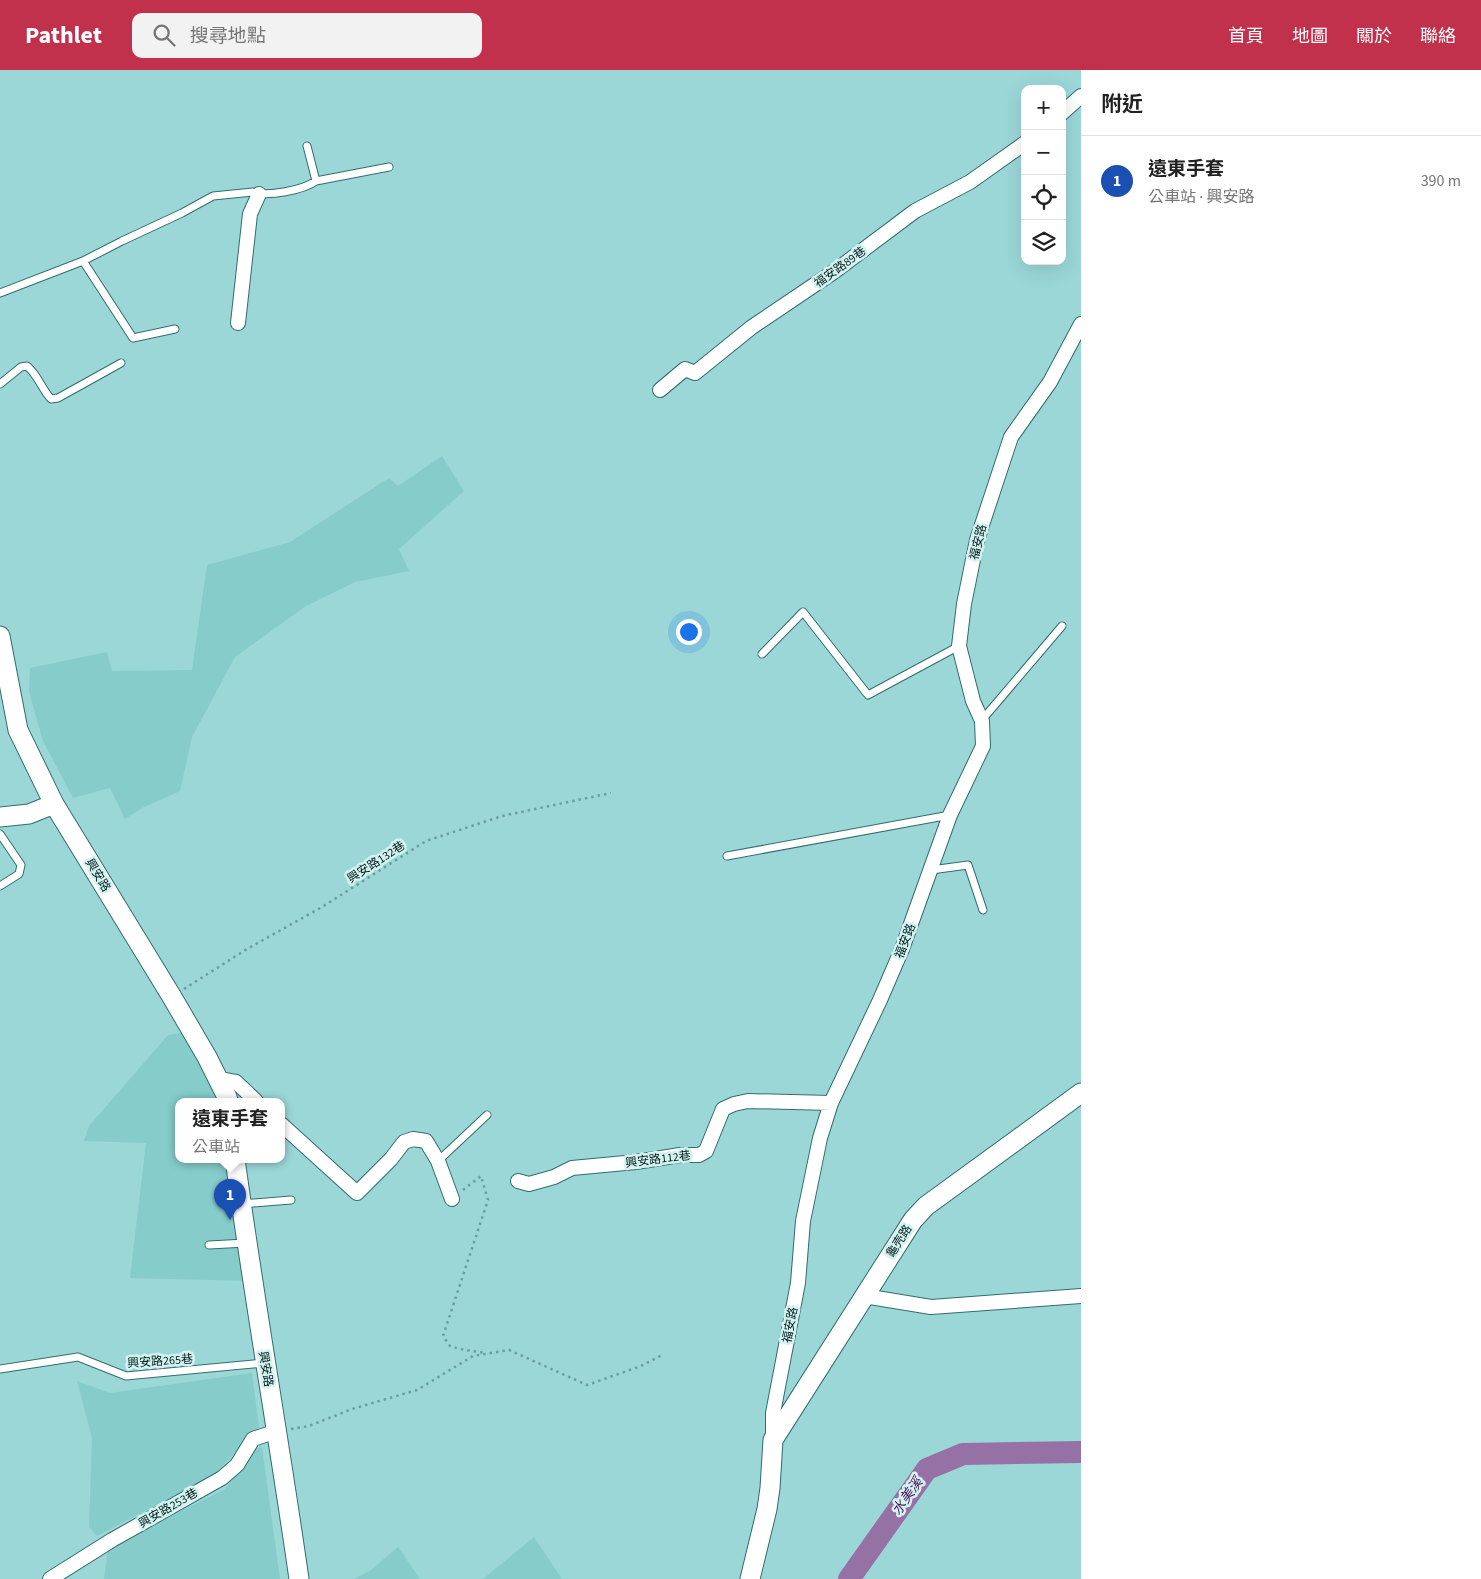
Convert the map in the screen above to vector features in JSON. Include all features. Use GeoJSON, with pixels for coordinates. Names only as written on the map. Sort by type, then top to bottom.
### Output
{"type":"FeatureCollection","features":[{"type":"Feature","properties":{"kind":"street"},"geometry":{"type":"LineString","coordinates":[[1066,109],[1081,96]]}},
{"type":"Feature","properties":{"kind":"street","name":"福安路89巷"},"geometry":{"type":"LineString","coordinates":[[660,390],[685,369],[695,373],[752,326],[835,271],[915,211],[970,182],[1021,146]]}},
{"type":"Feature","properties":{"kind":"street"},"geometry":{"type":"LineString","coordinates":[[238,323],[250,214],[259,194]]}},
{"type":"Feature","properties":{"kind":"street","name":"福安路"},"geometry":{"type":"LineString","coordinates":[[750,1579],[767,1509],[773,1440],[773,1413],[798,1282],[803,1221],[820,1138],[831,1103],[902,949],[950,815],[983,746],[982,721],[973,701],[959,646],[964,604],[977,540],[1011,437],[1050,382],[1081,324]]}},
{"type":"Feature","properties":{"kind":"street","name":"興安路"},"geometry":{"type":"LineString","coordinates":[[0,636],[18,730],[54,804],[172,997],[219,1079],[227,1098]]}},
{"type":"Feature","properties":{"kind":"street"},"geometry":{"type":"LineString","coordinates":[[0,817],[29,814],[54,804]]}},
{"type":"Feature","properties":{"kind":"street"},"geometry":{"type":"LineString","coordinates":[[219,1079],[236,1082],[253,1098]]}},
{"type":"Feature","properties":{"kind":"street","name":"龜壳路"},"geometry":{"type":"LineString","coordinates":[[773,1440],[913,1220],[926,1206],[1081,1093]]}},
{"type":"Feature","properties":{"kind":"street","name":"興安路112巷"},"geometry":{"type":"LineString","coordinates":[[518,1181],[529,1184],[554,1177],[572,1168],[636,1162],[680,1155],[699,1155],[706,1151],[723,1109],[734,1104],[748,1101],[831,1103]]}},
{"type":"Feature","properties":{"kind":"street"},"geometry":{"type":"LineString","coordinates":[[285,1128],[357,1193],[391,1159],[404,1142],[413,1139],[426,1141],[438,1161],[452,1199]]}},
{"type":"Feature","properties":{"kind":"street","name":"興安路"},"geometry":{"type":"LineString","coordinates":[[236,1163],[246,1243],[299,1579]]}},
{"type":"Feature","properties":{"kind":"street"},"geometry":{"type":"LineString","coordinates":[[864,1296],[931,1307],[1081,1296]]}},
{"type":"Feature","properties":{"kind":"street","name":"興安路253巷"},"geometry":{"type":"LineString","coordinates":[[50,1579],[112,1540],[222,1478],[237,1465],[253,1438],[277,1431]]}},
{"type":"Feature","properties":{"kind":"lane"},"geometry":{"type":"LineString","coordinates":[[307,146],[316,181]]}},
{"type":"Feature","properties":{"kind":"lane"},"geometry":{"type":"LineString","coordinates":[[0,293],[83,261],[213,196],[253,192],[259,194],[308,187],[316,181],[388,167]]}},
{"type":"Feature","properties":{"kind":"lane"},"geometry":{"type":"LineString","coordinates":[[83,261],[133,338],[175,329]]}},
{"type":"Feature","properties":{"kind":"lane"},"geometry":{"type":"LineString","coordinates":[[0,384],[21,367],[27,366],[34,372],[45,393],[50,398],[58,398],[121,363]]}},
{"type":"Feature","properties":{"kind":"lane"},"geometry":{"type":"LineString","coordinates":[[762,654],[803,612],[868,695],[959,646]]}},
{"type":"Feature","properties":{"kind":"lane"},"geometry":{"type":"LineString","coordinates":[[982,721],[1062,626]]}},
{"type":"Feature","properties":{"kind":"lane"},"geometry":{"type":"LineString","coordinates":[[727,856],[950,815]]}},
{"type":"Feature","properties":{"kind":"lane"},"geometry":{"type":"LineString","coordinates":[[0,834],[21,865],[19,874],[0,886]]}},
{"type":"Feature","properties":{"kind":"lane"},"geometry":{"type":"LineString","coordinates":[[931,870],[968,865],[983,910]]}},
{"type":"Feature","properties":{"kind":"lane"},"geometry":{"type":"LineString","coordinates":[[438,1161],[487,1115]]}},
{"type":"Feature","properties":{"kind":"lane"},"geometry":{"type":"LineString","coordinates":[[241,1204],[291,1200]]}},
{"type":"Feature","properties":{"kind":"lane"},"geometry":{"type":"LineString","coordinates":[[209,1245],[246,1243]]}},
{"type":"Feature","properties":{"kind":"lane","name":"興安路265巷"},"geometry":{"type":"LineString","coordinates":[[0,1369],[78,1358],[126,1376],[265,1364]]}},
{"type":"Feature","properties":{"kind":"path","name":"興安路132巷"},"geometry":{"type":"LineString","coordinates":[[172,997],[247,949],[322,907],[426,841],[502,816],[611,793]]}},
{"type":"Feature","properties":{"kind":"path"},"geometry":{"type":"LineString","coordinates":[[452,1199],[481,1176],[488,1200],[443,1336],[450,1346],[488,1353]]}},
{"type":"Feature","properties":{"kind":"path"},"geometry":{"type":"LineString","coordinates":[[277,1431],[309,1426],[352,1409],[417,1390],[473,1356],[488,1353],[509,1350],[587,1385],[641,1366],[662,1354]]}},
{"type":"Feature","properties":{"kind":"shaded area"},"geometry":{"type":"Polygon","coordinates":[[[442,456],[464,491],[399,549],[409,571],[355,582],[306,606],[235,657],[192,737],[180,791],[142,808],[125,819],[110,788],[73,798],[43,741],[29,692],[30,668],[107,652],[112,671],[192,670],[207,565],[290,542],[389,478],[398,486],[442,456]]]}},
{"type":"Feature","properties":{"kind":"shaded area"},"geometry":{"type":"Polygon","coordinates":[[[188,1032],[221,1098],[175,1098],[175,1163],[233,1163],[250,1281],[130,1278],[146,1143],[84,1141],[89,1126],[168,1035],[188,1032]]]}},
{"type":"Feature","properties":{"kind":"shaded area"},"geometry":{"type":"Polygon","coordinates":[[[252,1373],[259,1427],[214,1475],[97,1536],[89,1527],[92,1438],[77,1381],[110,1393],[252,1373]]]}},
{"type":"Feature","properties":{"kind":"shaded area"},"geometry":{"type":"Polygon","coordinates":[[[262,1447],[280,1579],[104,1579],[108,1548],[225,1489],[253,1449],[262,1447]]]}},
{"type":"Feature","properties":{"kind":"shaded area"},"geometry":{"type":"Polygon","coordinates":[[[534,1537],[562,1579],[483,1579],[534,1537]]]}},
{"type":"Feature","properties":{"kind":"shaded area"},"geometry":{"type":"Polygon","coordinates":[[[398,1547],[420,1579],[354,1579],[371,1570],[398,1547]]]}},
{"type":"Feature","properties":{"kind":"waterway","name":"水美溪"},"geometry":{"type":"LineString","coordinates":[[849,1579],[927,1469],[963,1454],[1081,1452]]}},
{"type":"Feature","properties":{"kind":"place","name":"遠東手套"},"geometry":{"type":"Point","coordinates":[230,1220]}}]}
